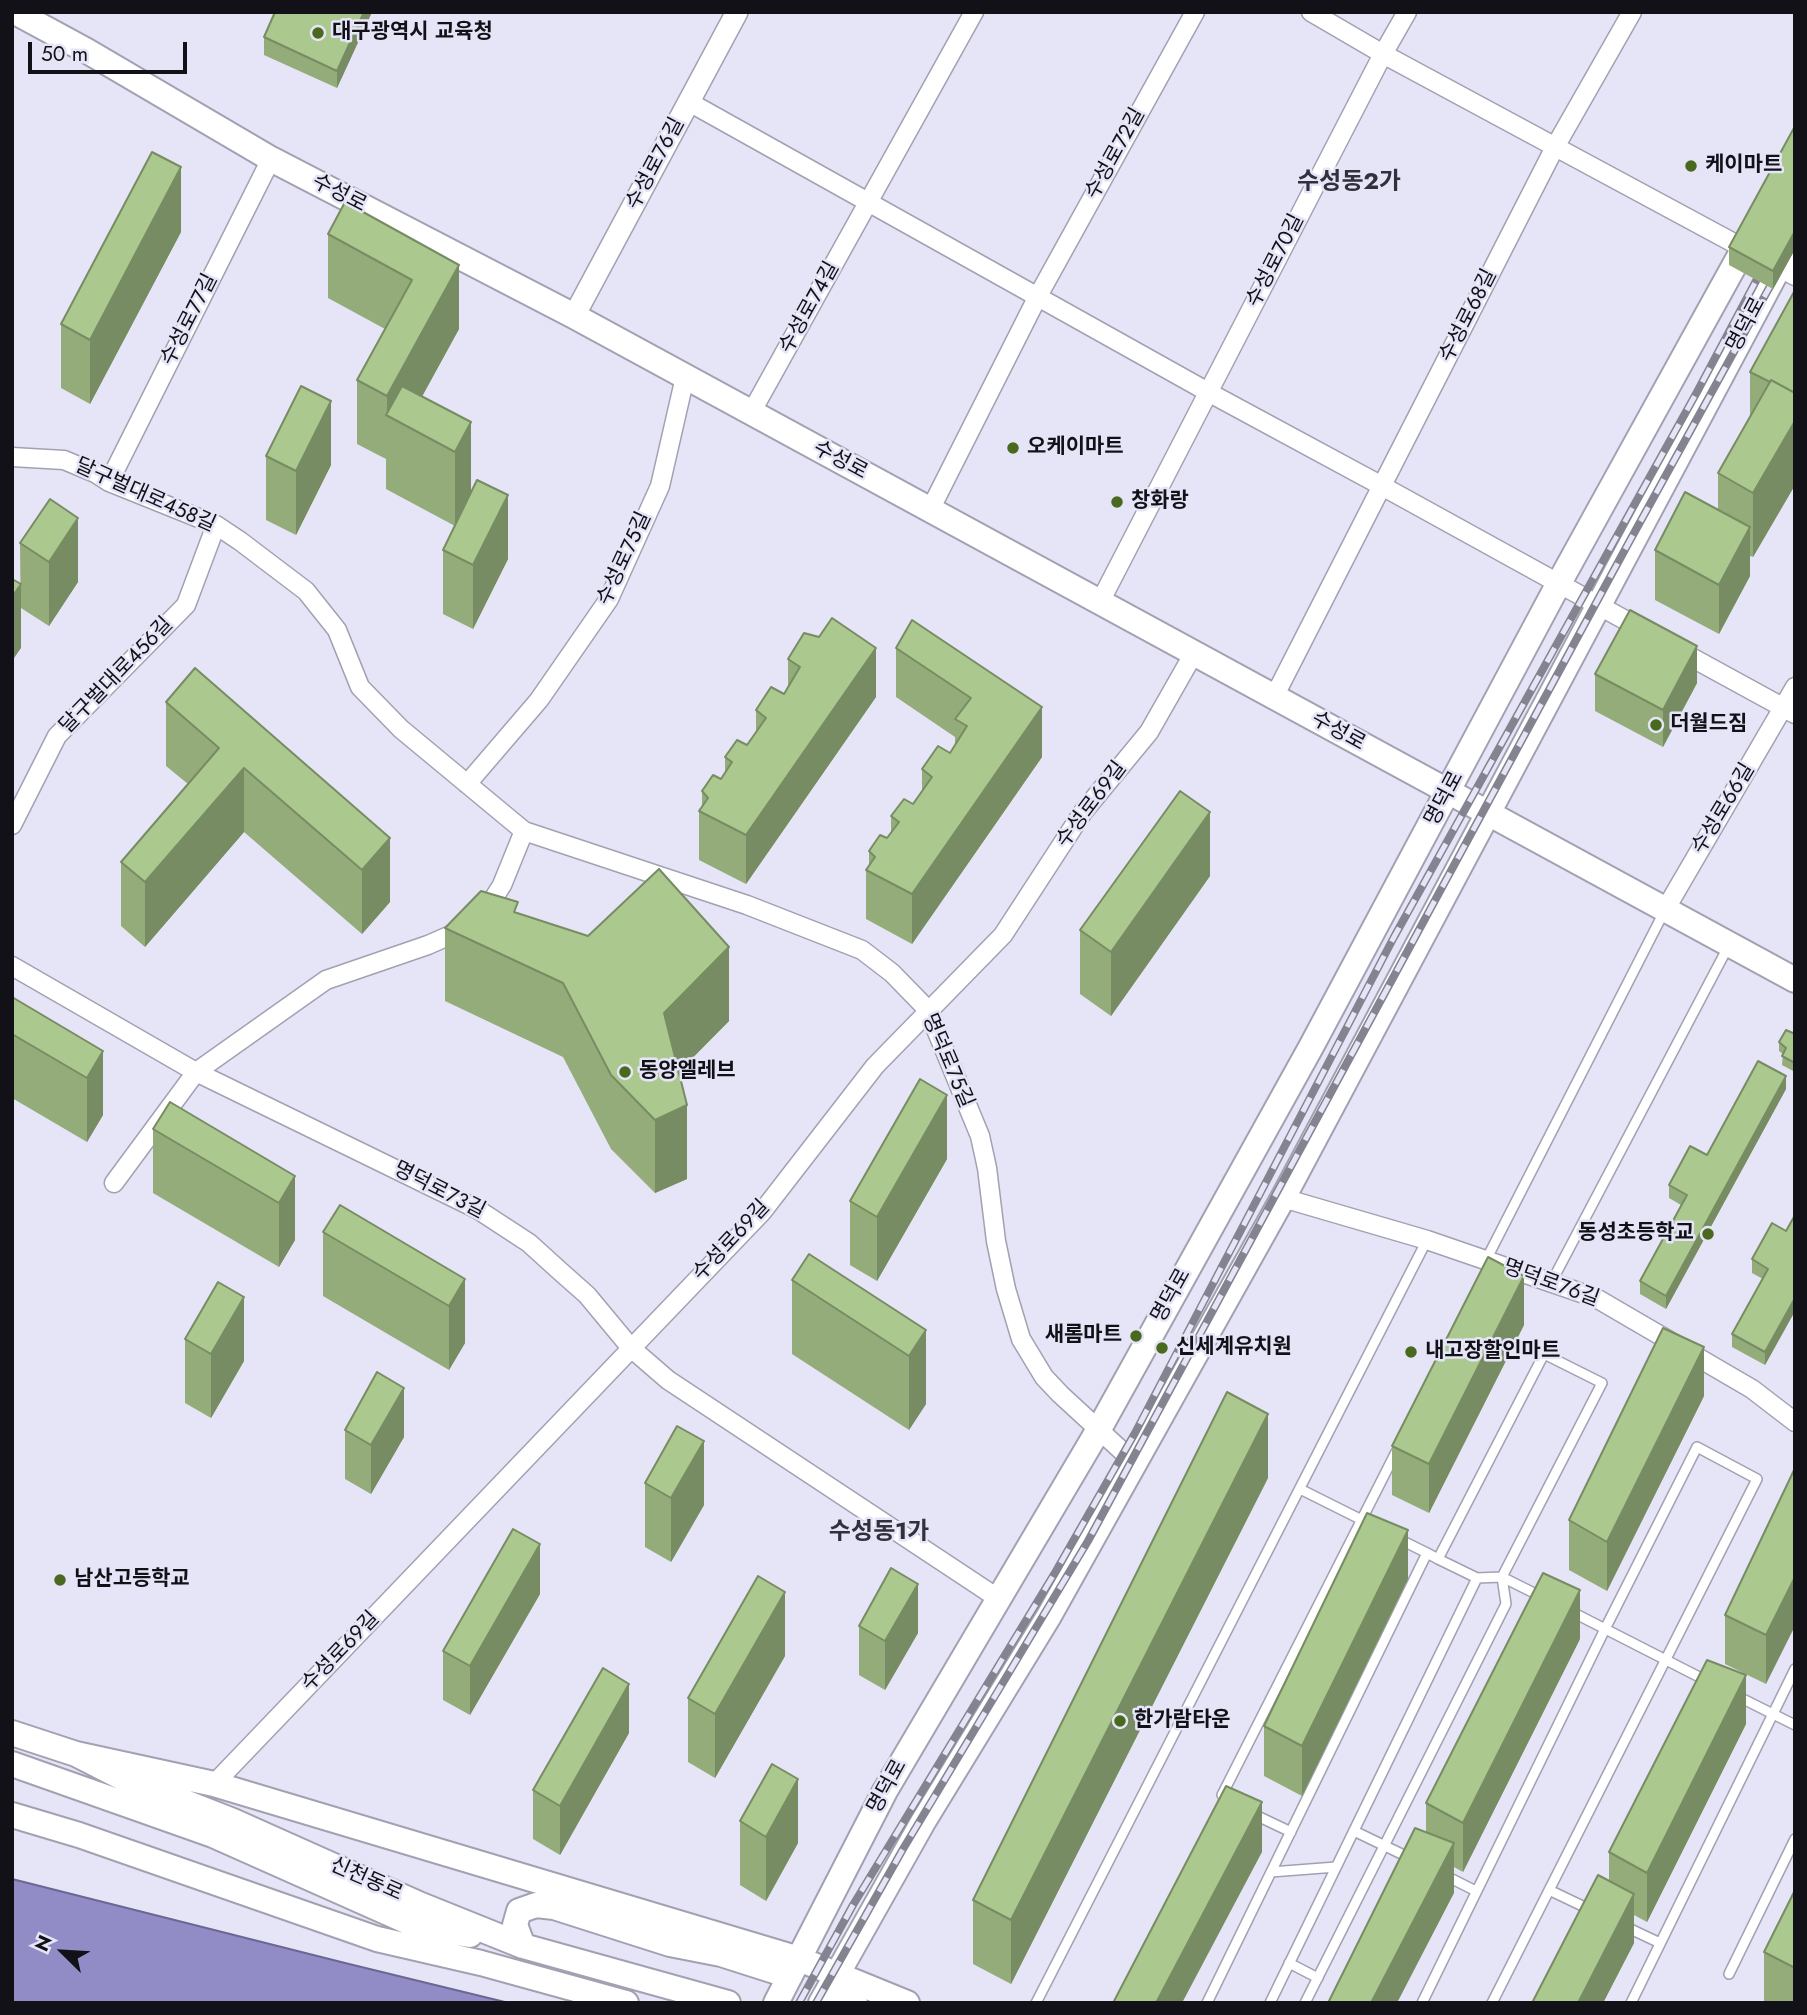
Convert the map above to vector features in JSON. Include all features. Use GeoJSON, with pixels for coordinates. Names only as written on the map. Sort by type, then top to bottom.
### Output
{"type":"FeatureCollection","features":[{"type":"Feature","properties":{"kind":"main road","name":"수성로"},"geometry":{"type":"LineString","coordinates":[[15,12],[271,159],[574,316],[1795,980]]}},
{"type":"Feature","properties":{"kind":"main road","name":"명덕로"},"geometry":{"type":"LineString","coordinates":[[777,2001],[885,1791],[1099,1429],[1317,1035],[1559,583],[1756,224]]}},
{"type":"Feature","properties":{"kind":"main road","name":"명덕로"},"geometry":{"type":"LineString","coordinates":[[829,1991],[923,1822],[1049,1615],[1283,1198],[1600,606],[1786,271],[1795,237]]}},
{"type":"Feature","properties":{"kind":"main road","name":"신천동로"},"geometry":{"type":"LineString","coordinates":[[12,1734],[76,1754],[121,1777],[233,1821],[516,1944],[728,2003]]}},
{"type":"Feature","properties":{"kind":"main road"},"geometry":{"type":"LineString","coordinates":[[76,1754],[214,1784],[795,1968],[829,1991],[855,2003]]}},
{"type":"Feature","properties":{"kind":"main road"},"geometry":{"type":"LineString","coordinates":[[12,1764],[213,1835],[422,1928],[516,1944],[515,1925],[519,1910],[536,1905],[554,1907],[670,1944],[795,1968]]}},
{"type":"Feature","properties":{"kind":"main road"},"geometry":{"type":"LineString","coordinates":[[14,1814],[377,1939],[626,2003]]}},
{"type":"Feature","properties":{"kind":"main road"},"geometry":{"type":"LineString","coordinates":[[829,1991],[907,2003]]}},
{"type":"Feature","properties":{"kind":"street","name":"수성로76길"},"geometry":{"type":"LineString","coordinates":[[574,316],[737,12]]}},
{"type":"Feature","properties":{"kind":"street","name":"수성로74길"},"geometry":{"type":"LineString","coordinates":[[751,414],[974,12]]}},
{"type":"Feature","properties":{"kind":"street","name":"수성로72길"},"geometry":{"type":"LineString","coordinates":[[930,510],[1038,296],[1195,12]]}},
{"type":"Feature","properties":{"kind":"street"},"geometry":{"type":"LineString","coordinates":[[1311,12],[1383,54],[1786,271]]}},
{"type":"Feature","properties":{"kind":"street","name":"수성로70길"},"geometry":{"type":"LineString","coordinates":[[1100,602],[1407,12]]}},
{"type":"Feature","properties":{"kind":"street","name":"수성로68길"},"geometry":{"type":"LineString","coordinates":[[1274,697],[1555,147],[1632,12]]}},
{"type":"Feature","properties":{"kind":"street"},"geometry":{"type":"LineString","coordinates":[[689,102],[1208,392],[1382,485],[1789,711]]}},
{"type":"Feature","properties":{"kind":"street","name":"수성로77길"},"geometry":{"type":"LineString","coordinates":[[109,482],[271,159]]}},
{"type":"Feature","properties":{"kind":"street","name":"수성로75길"},"geometry":{"type":"LineString","coordinates":[[467,784],[539,700],[609,599],[660,486],[685,376]]}},
{"type":"Feature","properties":{"kind":"street","name":"달구벌대로458길"},"geometry":{"type":"LineString","coordinates":[[12,457],[64,460],[109,482],[216,525],[306,591],[337,630],[360,687],[401,729],[524,831]]}},
{"type":"Feature","properties":{"kind":"street","name":"달구벌대로456길"},"geometry":{"type":"LineString","coordinates":[[12,825],[57,736],[186,605],[216,525]]}},
{"type":"Feature","properties":{"kind":"street","name":"수성로69길"},"geometry":{"type":"LineString","coordinates":[[214,1784],[762,1212],[875,1066],[1003,935],[1083,812],[1149,732],[1194,653]]}},
{"type":"Feature","properties":{"kind":"street","name":"수성로66길"},"geometry":{"type":"LineString","coordinates":[[1665,910],[1789,711],[1795,687]]}},
{"type":"Feature","properties":{"kind":"street"},"geometry":{"type":"LineString","coordinates":[[114,1183],[196,1072],[326,980],[428,945],[478,923],[502,885],[524,831]]}},
{"type":"Feature","properties":{"kind":"street","name":"명덕로75길"},"geometry":{"type":"LineString","coordinates":[[524,831],[747,905],[862,950],[892,973],[928,1010],[980,1136],[996,1241],[1006,1289],[1021,1339],[1044,1377],[1135,1463]]}},
{"type":"Feature","properties":{"kind":"street"},"geometry":{"type":"LineString","coordinates":[[12,966],[196,1072]]}},
{"type":"Feature","properties":{"kind":"street","name":"명덕로73길"},"geometry":{"type":"LineString","coordinates":[[196,1072],[477,1209],[529,1243],[587,1295],[631,1348],[668,1380],[999,1599]]}},
{"type":"Feature","properties":{"kind":"street","name":"명덕로76길"},"geometry":{"type":"LineString","coordinates":[[1283,1198],[1427,1240],[1596,1298],[1752,1389],[1795,1422]]}},
{"type":"Feature","properties":{"kind":"lane"},"geometry":{"type":"LineString","coordinates":[[1486,1260],[1665,910]]}},
{"type":"Feature","properties":{"kind":"lane"},"geometry":{"type":"LineString","coordinates":[[1551,1283],[1729,944]]}},
{"type":"Feature","properties":{"kind":"lane"},"geometry":{"type":"LineString","coordinates":[[1036,2003],[1427,1240]]}},
{"type":"Feature","properties":{"kind":"lane"},"geometry":{"type":"LineString","coordinates":[[1305,2003],[1506,1604],[1502,1577],[1602,1383],[1544,1354],[1438,1559]]}},
{"type":"Feature","properties":{"kind":"lane"},"geometry":{"type":"LineString","coordinates":[[1232,1804],[1221,1799],[1399,1446]]}},
{"type":"Feature","properties":{"kind":"lane"},"geometry":{"type":"LineString","coordinates":[[1422,2003],[1697,1447],[1758,1479],[1492,2003]]}},
{"type":"Feature","properties":{"kind":"lane"},"geometry":{"type":"LineString","coordinates":[[1300,1489],[1373,1526]]}},
{"type":"Feature","properties":{"kind":"lane"},"geometry":{"type":"LineString","coordinates":[[1384,1532],[1477,1578],[1502,1577],[1713,1684]]}},
{"type":"Feature","properties":{"kind":"lane"},"geometry":{"type":"LineString","coordinates":[[1207,2003],[1427,1553]]}},
{"type":"Feature","properties":{"kind":"lane"},"geometry":{"type":"LineString","coordinates":[[1270,2003],[1477,1578]]}},
{"type":"Feature","properties":{"kind":"lane"},"geometry":{"type":"LineString","coordinates":[[1631,2003],[1795,1669]]}},
{"type":"Feature","properties":{"kind":"lane"},"geometry":{"type":"LineString","coordinates":[[1725,1690],[1795,1725]]}},
{"type":"Feature","properties":{"kind":"lane"},"geometry":{"type":"LineString","coordinates":[[1244,1810],[1291,1832]]}},
{"type":"Feature","properties":{"kind":"lane"},"geometry":{"type":"LineString","coordinates":[[1354,1831],[1419,1863]]}},
{"type":"Feature","properties":{"kind":"lane"},"geometry":{"type":"LineString","coordinates":[[1729,1974],[1795,1839]]}},
{"type":"Feature","properties":{"kind":"lane"},"geometry":{"type":"LineString","coordinates":[[1271,1872],[1336,1867]]}},
{"type":"Feature","properties":{"kind":"lane"},"geometry":{"type":"LineString","coordinates":[[1430,1868],[1476,1891]]}},
{"type":"Feature","properties":{"kind":"lane"},"geometry":{"type":"LineString","coordinates":[[1549,1890],[1599,1914]]}},
{"type":"Feature","properties":{"kind":"lane"},"geometry":{"type":"LineString","coordinates":[[1611,1920],[1660,1943]]}},
{"type":"Feature","properties":{"kind":"lane"},"geometry":{"type":"LineString","coordinates":[[1289,1963],[1318,1978]]}},
{"type":"Feature","properties":{"kind":"shaded area"},"geometry":{"type":"Polygon","coordinates":[[[12,1879],[345,1963],[509,2003],[12,2003],[12,1879]]]}},
{"type":"Feature","properties":{"kind":"building","name":"대구광역시 교육청"},"geometry":{"type":"Polygon","coordinates":[[[275,12],[364,12],[337,71],[264,37],[275,12]]]}},
{"type":"Feature","properties":{"kind":"building"},"geometry":{"type":"Polygon","coordinates":[[[1795,126],[1795,231],[1773,271],[1729,247],[1795,126]]]}},
{"type":"Feature","properties":{"kind":"building"},"geometry":{"type":"Polygon","coordinates":[[[152,152],[181,167],[90,340],[61,324],[152,152]]]}},
{"type":"Feature","properties":{"kind":"building"},"geometry":{"type":"Polygon","coordinates":[[[345,202],[459,265],[387,396],[357,380],[412,280],[328,234],[345,202]]]}},
{"type":"Feature","properties":{"kind":"building"},"geometry":{"type":"Polygon","coordinates":[[[1795,290],[1795,393],[1750,372],[1795,290]]]}},
{"type":"Feature","properties":{"kind":"building"},"geometry":{"type":"Polygon","coordinates":[[[1771,380],[1795,393],[1795,421],[1753,493],[1718,473],[1771,380]]]}},
{"type":"Feature","properties":{"kind":"building"},"geometry":{"type":"Polygon","coordinates":[[[301,386],[331,401],[296,471],[266,456],[301,386]]]}},
{"type":"Feature","properties":{"kind":"building"},"geometry":{"type":"Polygon","coordinates":[[[402,386],[471,422],[455,452],[386,415],[402,386]]]}},
{"type":"Feature","properties":{"kind":"building"},"geometry":{"type":"Polygon","coordinates":[[[477,480],[508,495],[473,565],[443,550],[477,480]]]}},
{"type":"Feature","properties":{"kind":"building"},"geometry":{"type":"Polygon","coordinates":[[[1685,492],[1750,527],[1719,585],[1655,550],[1685,492]]]}},
{"type":"Feature","properties":{"kind":"building"},"geometry":{"type":"Polygon","coordinates":[[[50,499],[78,518],[49,562],[20,543],[50,499]]]}},
{"type":"Feature","properties":{"kind":"building"},"geometry":{"type":"Polygon","coordinates":[[[12,579],[21,584],[12,597],[12,579]]]}},
{"type":"Feature","properties":{"kind":"building"},"geometry":{"type":"Polygon","coordinates":[[[1630,610],[1697,646],[1663,710],[1595,674],[1630,610]]]}},
{"type":"Feature","properties":{"kind":"building"},"geometry":{"type":"Polygon","coordinates":[[[832,618],[876,648],[746,835],[699,811],[708,798],[702,791],[713,775],[721,779],[732,762],[725,757],[737,740],[747,745],[766,718],[756,710],[771,687],[784,694],[800,667],[788,659],[804,633],[819,637],[832,618]]]}},
{"type":"Feature","properties":{"kind":"building"},"geometry":{"type":"Polygon","coordinates":[[[912,620],[1042,707],[912,894],[866,870],[875,857],[869,851],[880,835],[887,838],[899,822],[891,816],[904,799],[913,804],[932,777],[922,769],[938,746],[950,753],[967,726],[955,719],[971,698],[896,648],[912,620]]]}},
{"type":"Feature","properties":{"kind":"building"},"geometry":{"type":"Polygon","coordinates":[[[195,668],[390,838],[362,870],[244,768],[145,882],[121,862],[219,748],[166,702],[195,668]]]}},
{"type":"Feature","properties":{"kind":"building"},"geometry":{"type":"Polygon","coordinates":[[[1180,791],[1210,812],[1111,952],[1080,930],[1180,791]]]}},
{"type":"Feature","properties":{"kind":"building"},"geometry":{"type":"Polygon","coordinates":[[[659,869],[729,947],[664,1013],[687,1105],[655,1120],[611,1075],[563,983],[445,928],[481,891],[518,902],[514,912],[588,936],[659,869]]]}},
{"type":"Feature","properties":{"kind":"building"},"geometry":{"type":"Polygon","coordinates":[[[12,997],[103,1051],[87,1078],[12,1034],[12,997]]]}},
{"type":"Feature","properties":{"kind":"building"},"geometry":{"type":"Polygon","coordinates":[[[1786,1030],[1795,1034],[1795,1063],[1782,1056],[1786,1048],[1779,1042],[1786,1030]]]}},
{"type":"Feature","properties":{"kind":"building"},"geometry":{"type":"Polygon","coordinates":[[[1758,1061],[1786,1076],[1666,1296],[1640,1281],[1687,1195],[1669,1185],[1690,1146],[1707,1155],[1758,1061]]]}},
{"type":"Feature","properties":{"kind":"building"},"geometry":{"type":"Polygon","coordinates":[[[920,1079],[947,1095],[877,1217],[850,1201],[920,1079]]]}},
{"type":"Feature","properties":{"kind":"building"},"geometry":{"type":"Polygon","coordinates":[[[170,1102],[295,1176],[279,1203],[153,1129],[170,1102]]]}},
{"type":"Feature","properties":{"kind":"building"},"geometry":{"type":"Polygon","coordinates":[[[340,1205],[465,1279],[449,1306],[323,1232],[340,1205]]]}},
{"type":"Feature","properties":{"kind":"building"},"geometry":{"type":"Polygon","coordinates":[[[1795,1215],[1795,1298],[1765,1352],[1732,1334],[1768,1269],[1752,1259],[1772,1223],[1786,1231],[1795,1215]]]}},
{"type":"Feature","properties":{"kind":"building"},"geometry":{"type":"Polygon","coordinates":[[[809,1254],[926,1330],[909,1356],[792,1280],[809,1254]]]}},
{"type":"Feature","properties":{"kind":"building"},"geometry":{"type":"Polygon","coordinates":[[[1488,1257],[1524,1276],[1429,1464],[1392,1446],[1488,1257]]]}},
{"type":"Feature","properties":{"kind":"building"},"geometry":{"type":"Polygon","coordinates":[[[218,1282],[244,1297],[211,1354],[185,1339],[218,1282]]]}},
{"type":"Feature","properties":{"kind":"building"},"geometry":{"type":"Polygon","coordinates":[[[1663,1328],[1704,1347],[1607,1542],[1569,1520],[1663,1328]]]}},
{"type":"Feature","properties":{"kind":"building"},"geometry":{"type":"Polygon","coordinates":[[[377,1372],[404,1388],[371,1445],[345,1430],[377,1372]]]}},
{"type":"Feature","properties":{"kind":"building"},"geometry":{"type":"Polygon","coordinates":[[[1227,1392],[1268,1414],[1011,1920],[973,1900],[1227,1392]]]}},
{"type":"Feature","properties":{"kind":"building"},"geometry":{"type":"Polygon","coordinates":[[[677,1426],[704,1441],[671,1498],[645,1483],[677,1426]]]}},
{"type":"Feature","properties":{"kind":"building"},"geometry":{"type":"Polygon","coordinates":[[[1795,1468],[1795,1577],[1766,1635],[1725,1615],[1795,1468]]]}},
{"type":"Feature","properties":{"kind":"building"},"geometry":{"type":"Polygon","coordinates":[[[1367,1513],[1408,1530],[1302,1746],[1264,1726],[1367,1513]]]}},
{"type":"Feature","properties":{"kind":"building"},"geometry":{"type":"Polygon","coordinates":[[[513,1529],[540,1544],[470,1666],[443,1651],[513,1529]]]}},
{"type":"Feature","properties":{"kind":"building"},"geometry":{"type":"Polygon","coordinates":[[[891,1568],[918,1584],[885,1641],[859,1626],[891,1568]]]}},
{"type":"Feature","properties":{"kind":"building"},"geometry":{"type":"Polygon","coordinates":[[[1543,1573],[1580,1590],[1463,1823],[1426,1803],[1543,1573]]]}},
{"type":"Feature","properties":{"kind":"building"},"geometry":{"type":"Polygon","coordinates":[[[758,1576],[785,1592],[715,1714],[688,1698],[758,1576]]]}},
{"type":"Feature","properties":{"kind":"building"},"geometry":{"type":"Polygon","coordinates":[[[1707,1660],[1746,1675],[1647,1873],[1609,1852],[1707,1660]]]}},
{"type":"Feature","properties":{"kind":"building"},"geometry":{"type":"Polygon","coordinates":[[[603,1668],[629,1684],[560,1806],[533,1790],[603,1668]]]}},
{"type":"Feature","properties":{"kind":"building"},"geometry":{"type":"Polygon","coordinates":[[[772,1764],[798,1779],[766,1837],[740,1821],[772,1764]]]}},
{"type":"Feature","properties":{"kind":"building"},"geometry":{"type":"Polygon","coordinates":[[[1226,1786],[1262,1802],[1156,2003],[1113,2003],[1226,1786]]]}},
{"type":"Feature","properties":{"kind":"building"},"geometry":{"type":"Polygon","coordinates":[[[1415,1828],[1454,1843],[1371,2003],[1328,2003],[1415,1828]]]}},
{"type":"Feature","properties":{"kind":"building"},"geometry":{"type":"Polygon","coordinates":[[[1598,1875],[1634,1894],[1578,2003],[1532,2003],[1598,1875]]]}},
{"type":"Feature","properties":{"kind":"building"},"geometry":{"type":"Polygon","coordinates":[[[1795,1890],[1795,1968],[1764,1952],[1795,1890]]]}},
{"type":"Feature","properties":{"kind":"railway"},"geometry":{"type":"LineString","coordinates":[[816,2003],[903,1849],[1088,1541],[1795,241]]}},
{"type":"Feature","properties":{"kind":"railway"},"geometry":{"type":"LineString","coordinates":[[799,2003],[853,1905],[1056,1571],[1135,1433],[1394,937],[1697,392],[1765,264]]}},
{"type":"Feature","properties":{"kind":"place","name":"대구광역시 교육청"},"geometry":{"type":"Point","coordinates":[318,33]}},
{"type":"Feature","properties":{"kind":"place","name":"케이마트"},"geometry":{"type":"Point","coordinates":[1691,166]}},
{"type":"Feature","properties":{"kind":"place","name":"오케이마트"},"geometry":{"type":"Point","coordinates":[1013,448]}},
{"type":"Feature","properties":{"kind":"place","name":"창화랑"},"geometry":{"type":"Point","coordinates":[1117,502]}},
{"type":"Feature","properties":{"kind":"place","name":"더월드짐"},"geometry":{"type":"Point","coordinates":[1656,725]}},
{"type":"Feature","properties":{"kind":"place","name":"동양엘레브"},"geometry":{"type":"Point","coordinates":[625,1072]}},
{"type":"Feature","properties":{"kind":"place","name":"동성초등학교"},"geometry":{"type":"Point","coordinates":[1708,1234]}},
{"type":"Feature","properties":{"kind":"place","name":"새롬마트"},"geometry":{"type":"Point","coordinates":[1136,1336]}},
{"type":"Feature","properties":{"kind":"place","name":"신세계유치원"},"geometry":{"type":"Point","coordinates":[1162,1348]}},
{"type":"Feature","properties":{"kind":"place","name":"내고장할인마트"},"geometry":{"type":"Point","coordinates":[1411,1352]}},
{"type":"Feature","properties":{"kind":"place","name":"남산고등학교"},"geometry":{"type":"Point","coordinates":[60,1580]}},
{"type":"Feature","properties":{"kind":"place","name":"한가람타운"},"geometry":{"type":"Point","coordinates":[1120,1721]}},
{"type":"Feature","properties":{"kind":"district","name":"수성동2가"},"geometry":{"type":"Point","coordinates":[1349,183]}},
{"type":"Feature","properties":{"kind":"district","name":"수성동1가"},"geometry":{"type":"Point","coordinates":[879,1533]}}]}
